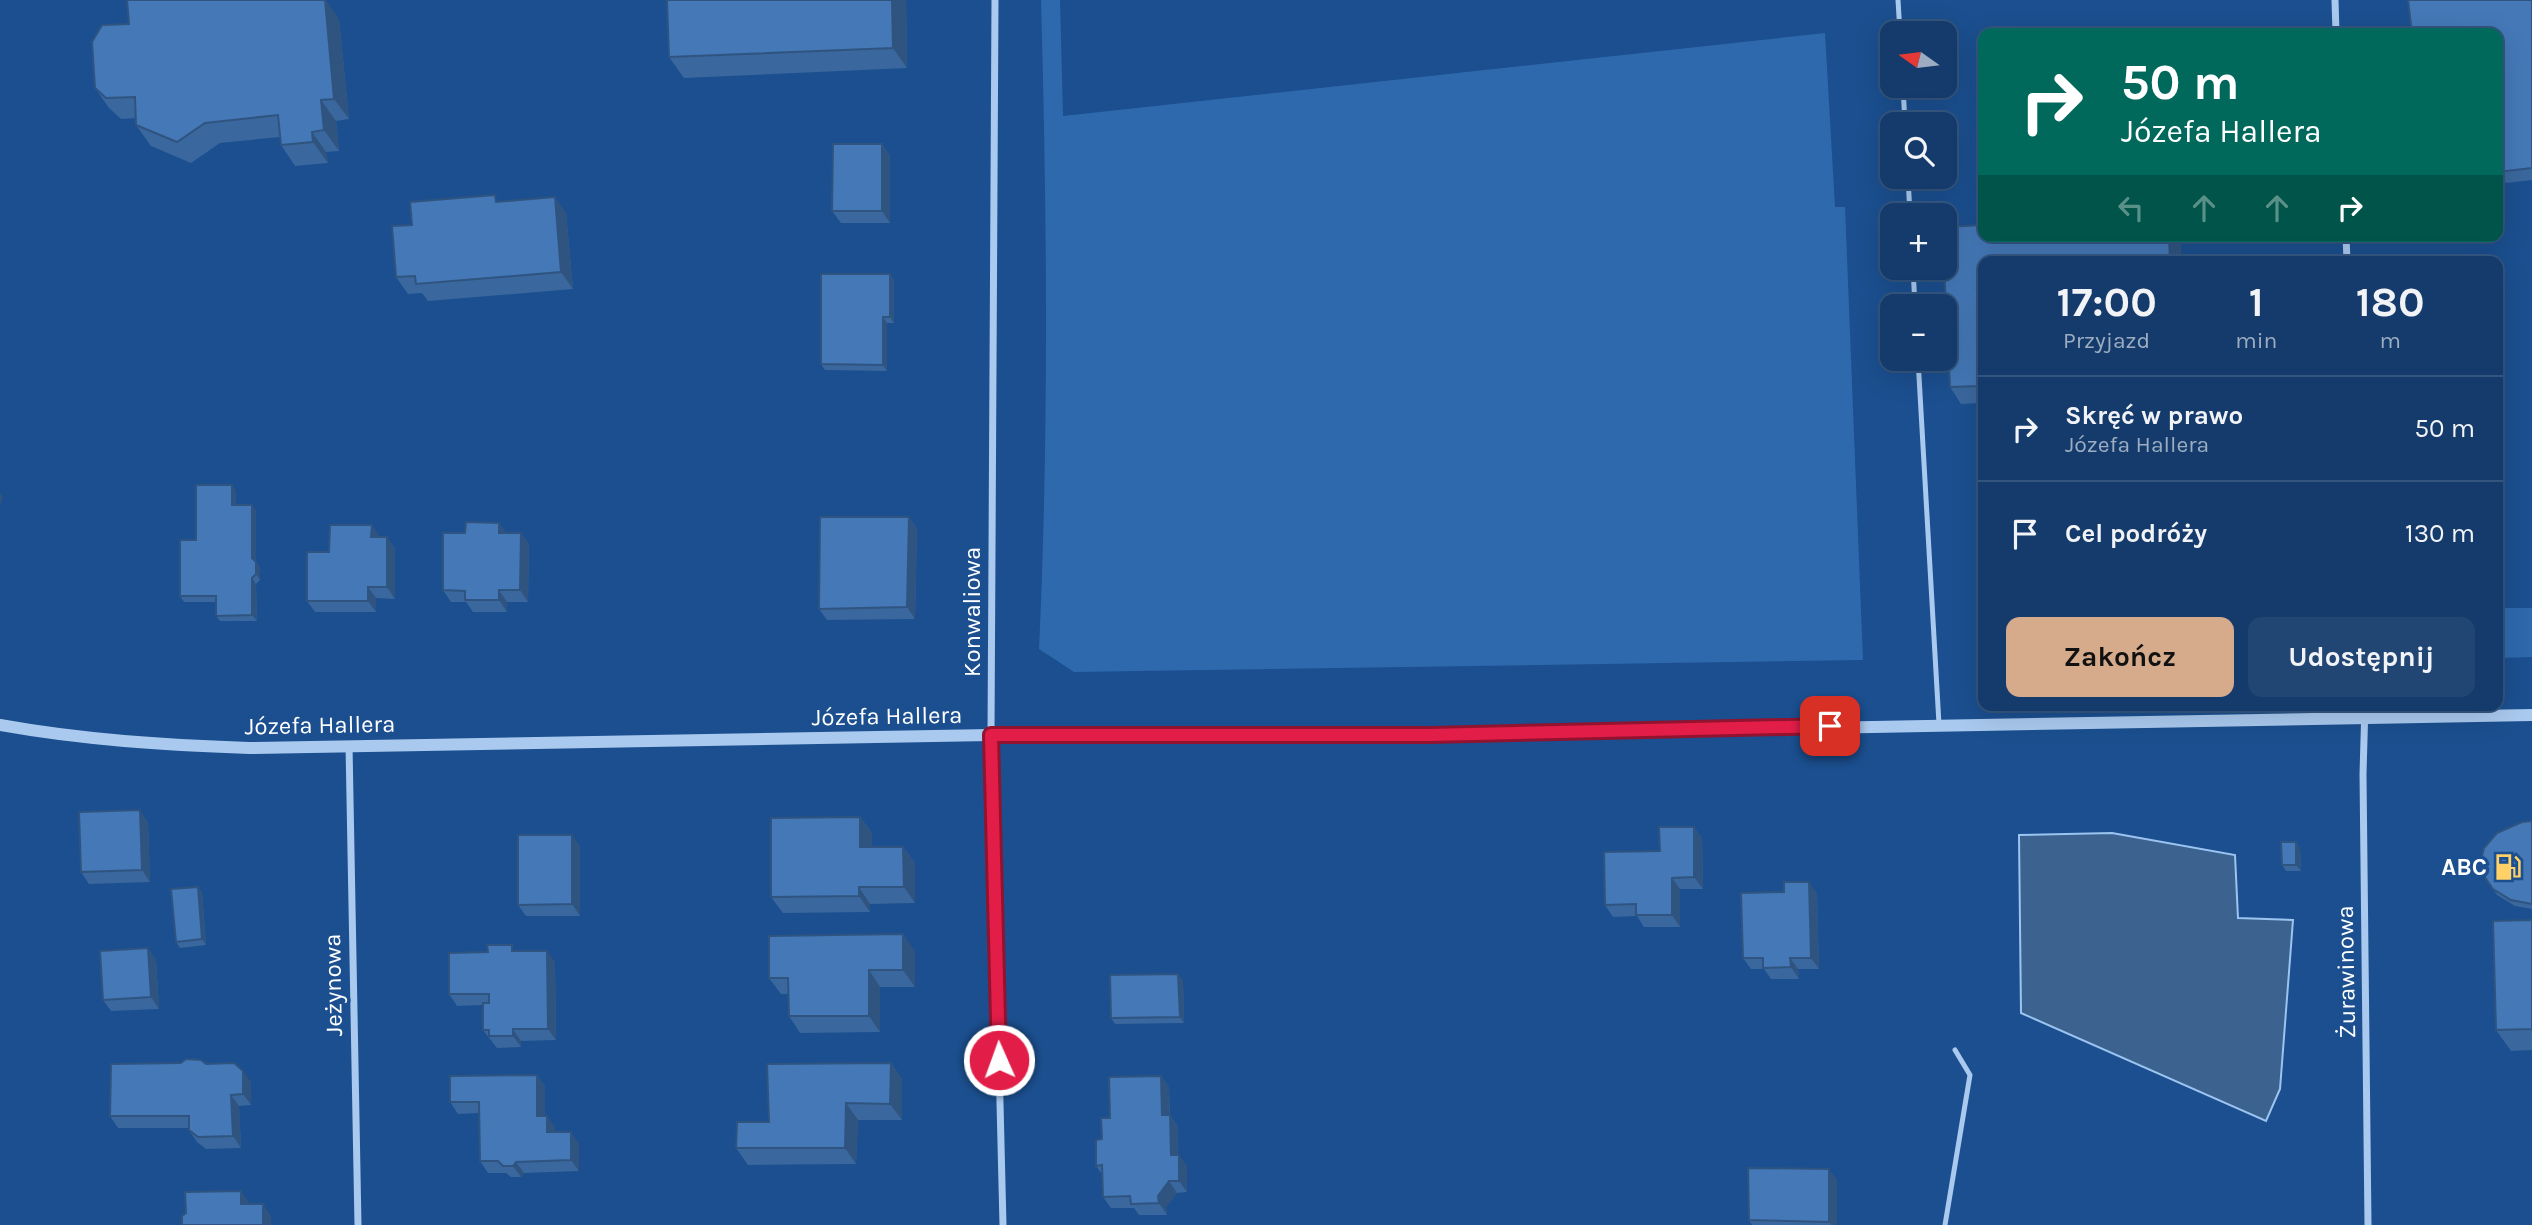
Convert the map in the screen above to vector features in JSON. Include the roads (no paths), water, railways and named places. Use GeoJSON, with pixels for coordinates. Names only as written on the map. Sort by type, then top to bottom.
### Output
{"type":"FeatureCollection","features":[{"type":"Feature","properties":{"kind":"street","name":"Konwaliowa"},"geometry":{"type":"LineString","coordinates":[[995,0],[991,735],[1003,1225]]}},
{"type":"Feature","properties":{"kind":"street"},"geometry":{"type":"LineString","coordinates":[[2335,0],[2336,28]]}},
{"type":"Feature","properties":{"kind":"street","name":"Żurawinowa"},"geometry":{"type":"LineString","coordinates":[[2365,711],[2363,774],[2368,1225]]}},
{"type":"Feature","properties":{"kind":"street","name":"Józefa Hallera"},"geometry":{"type":"LineString","coordinates":[[0,725],[83,739],[249,748],[991,735],[1429,735],[2532,715]]}},
{"type":"Feature","properties":{"kind":"street","name":"Jeżynowa"},"geometry":{"type":"LineString","coordinates":[[349,745],[358,1225]]}},
{"type":"Feature","properties":{"kind":"lane"},"geometry":{"type":"LineString","coordinates":[[1898,0],[1899,21]]}},
{"type":"Feature","properties":{"kind":"lane"},"geometry":{"type":"LineString","coordinates":[[1919,371],[1939,724]]}},
{"type":"Feature","properties":{"kind":"lane"},"geometry":{"type":"LineString","coordinates":[[1945,1225],[1970,1075],[1955,1050]]}},
{"type":"Feature","properties":{"kind":"place","name":"ABC"},"geometry":{"type":"Point","coordinates":[2508,867]}}]}
